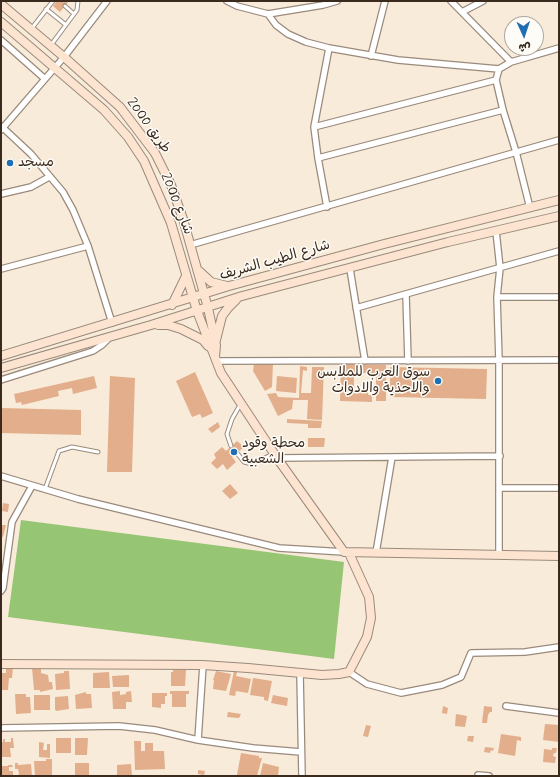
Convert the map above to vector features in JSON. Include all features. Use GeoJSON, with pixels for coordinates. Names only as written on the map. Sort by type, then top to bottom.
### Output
{"type":"FeatureCollection","features":[{"type":"Feature","properties":{"kind":"street"},"geometry":{"type":"LineString","coordinates":[[108,1],[55,68],[2,128],[31,154],[63,192],[73,210],[88,246],[112,323]]}},
{"type":"Feature","properties":{"kind":"street"},"geometry":{"type":"LineString","coordinates":[[227,1],[237,6],[268,14],[337,1]]}},
{"type":"Feature","properties":{"kind":"street"},"geometry":{"type":"LineString","coordinates":[[371,56],[385,1]]}},
{"type":"Feature","properties":{"kind":"street"},"geometry":{"type":"LineString","coordinates":[[451,1],[511,62]]}},
{"type":"Feature","properties":{"kind":"street"},"geometry":{"type":"LineString","coordinates":[[462,12],[483,1]]}},
{"type":"Feature","properties":{"kind":"street","name":"طريق 2000"},"geometry":{"type":"LineString","coordinates":[[1,4],[120,107],[155,153],[171,185],[205,294],[213,347]]}},
{"type":"Feature","properties":{"kind":"street"},"geometry":{"type":"LineString","coordinates":[[268,14],[276,25],[288,34],[306,42],[371,56],[499,69],[511,62],[559,48]]}},
{"type":"Feature","properties":{"kind":"street","name":"شارع 2000"},"geometry":{"type":"LineString","coordinates":[[1,22],[104,110],[128,137],[144,161],[171,222],[197,311],[213,347]]}},
{"type":"Feature","properties":{"kind":"street"},"geometry":{"type":"LineString","coordinates":[[1,40],[45,79]]}},
{"type":"Feature","properties":{"kind":"street"},"geometry":{"type":"LineString","coordinates":[[327,207],[314,127],[329,48]]}},
{"type":"Feature","properties":{"kind":"street"},"geometry":{"type":"LineString","coordinates":[[499,69],[496,80],[530,208]]}},
{"type":"Feature","properties":{"kind":"street"},"geometry":{"type":"LineString","coordinates":[[314,127],[496,80]]}},
{"type":"Feature","properties":{"kind":"street"},"geometry":{"type":"LineString","coordinates":[[318,158],[503,110]]}},
{"type":"Feature","properties":{"kind":"street"},"geometry":{"type":"LineString","coordinates":[[190,245],[559,140]]}},
{"type":"Feature","properties":{"kind":"street"},"geometry":{"type":"LineString","coordinates":[[1,194],[31,187],[49,176]]}},
{"type":"Feature","properties":{"kind":"street","name":"شارع الطيب الشريف"},"geometry":{"type":"LineString","coordinates":[[1,356],[172,305],[229,286],[384,244],[559,200]]}},
{"type":"Feature","properties":{"kind":"street","name":"شارع الطيب الشريف"},"geometry":{"type":"LineString","coordinates":[[1,368],[208,308],[242,296],[350,269],[448,242],[496,232],[559,216]]}},
{"type":"Feature","properties":{"kind":"street"},"geometry":{"type":"LineString","coordinates":[[496,232],[500,268],[496,297],[499,361],[499,554]]}},
{"type":"Feature","properties":{"kind":"street"},"geometry":{"type":"LineString","coordinates":[[1,269],[88,246]]}},
{"type":"Feature","properties":{"kind":"street"},"geometry":{"type":"LineString","coordinates":[[356,308],[559,252]]}},
{"type":"Feature","properties":{"kind":"street"},"geometry":{"type":"LineString","coordinates":[[195,261],[204,277],[211,282],[229,286]]}},
{"type":"Feature","properties":{"kind":"street"},"geometry":{"type":"LineString","coordinates":[[350,269],[365,361]]}},
{"type":"Feature","properties":{"kind":"street"},"geometry":{"type":"LineString","coordinates":[[172,305],[186,276]]}},
{"type":"Feature","properties":{"kind":"street"},"geometry":{"type":"LineString","coordinates":[[406,295],[408,361]]}},
{"type":"Feature","properties":{"kind":"street"},"geometry":{"type":"LineString","coordinates":[[242,296],[232,304],[222,316],[213,347],[216,359],[224,378],[275,456],[346,552],[369,597],[371,618],[367,637],[349,672]]}},
{"type":"Feature","properties":{"kind":"street"},"geometry":{"type":"LineString","coordinates":[[496,297],[559,297]]}},
{"type":"Feature","properties":{"kind":"street"},"geometry":{"type":"LineString","coordinates":[[151,325],[168,325],[181,329],[213,347]]}},
{"type":"Feature","properties":{"kind":"street"},"geometry":{"type":"LineString","coordinates":[[1,380],[93,351],[102,345],[112,335]]}},
{"type":"Feature","properties":{"kind":"street"},"geometry":{"type":"LineString","coordinates":[[216,359],[365,361],[559,360]]}},
{"type":"Feature","properties":{"kind":"street"},"geometry":{"type":"LineString","coordinates":[[275,456],[500,456]]}},
{"type":"Feature","properties":{"kind":"street"},"geometry":{"type":"LineString","coordinates":[[376,553],[392,457]]}},
{"type":"Feature","properties":{"kind":"street"},"geometry":{"type":"LineString","coordinates":[[1,476],[32,486],[162,521],[279,548],[376,553],[559,556]]}},
{"type":"Feature","properties":{"kind":"street"},"geometry":{"type":"LineString","coordinates":[[1,591],[3,588],[12,522],[32,486]]}},
{"type":"Feature","properties":{"kind":"street"},"geometry":{"type":"LineString","coordinates":[[500,488],[559,488]]}},
{"type":"Feature","properties":{"kind":"street"},"geometry":{"type":"LineString","coordinates":[[1,664],[203,665],[322,675],[349,672],[366,684],[401,694],[442,685],[461,677],[471,653],[525,652],[559,647]]}},
{"type":"Feature","properties":{"kind":"street"},"geometry":{"type":"LineString","coordinates":[[198,740],[203,665]]}},
{"type":"Feature","properties":{"kind":"street"},"geometry":{"type":"LineString","coordinates":[[300,673],[302,776]]}},
{"type":"Feature","properties":{"kind":"street"},"geometry":{"type":"LineString","coordinates":[[506,706],[559,713]]}},
{"type":"Feature","properties":{"kind":"street"},"geometry":{"type":"LineString","coordinates":[[1,728],[120,726],[155,730],[198,740],[253,748],[301,752]]}},
{"type":"Feature","properties":{"kind":"street"},"geometry":{"type":"LineString","coordinates":[[478,775],[489,776]]}},
{"type":"Feature","properties":{"kind":"lane"},"geometry":{"type":"LineString","coordinates":[[30,30],[53,1]]}},
{"type":"Feature","properties":{"kind":"lane"},"geometry":{"type":"LineString","coordinates":[[50,46],[74,14],[78,7],[78,1]]}},
{"type":"Feature","properties":{"kind":"lane"},"geometry":{"type":"LineString","coordinates":[[65,6],[74,14]]}},
{"type":"Feature","properties":{"kind":"lane"},"geometry":{"type":"LineString","coordinates":[[46,9],[66,25]]}},
{"type":"Feature","properties":{"kind":"lane"},"geometry":{"type":"LineString","coordinates":[[231,446],[227,434],[232,419],[241,404]]}},
{"type":"Feature","properties":{"kind":"lane"},"geometry":{"type":"LineString","coordinates":[[45,489],[59,451],[72,447],[98,452]]}},
{"type":"Feature","properties":{"kind":"lane"},"geometry":{"type":"LineString","coordinates":[[236,453],[244,462],[252,464],[275,456]]}},
{"type":"Feature","properties":{"kind":"green space"},"geometry":{"type":"Polygon","coordinates":[[[21,520],[344,562],[334,659],[8,617],[21,520]]]}},
{"type":"Feature","properties":{"kind":"building"},"geometry":{"type":"Polygon","coordinates":[[[57,1],[69,1],[60,12],[53,6],[57,1]]]}},
{"type":"Feature","properties":{"kind":"building"},"geometry":{"type":"Polygon","coordinates":[[[254,363],[273,363],[272,387],[265,391],[253,371],[254,363]]]}},
{"type":"Feature","properties":{"kind":"building"},"geometry":{"type":"Polygon","coordinates":[[[341,364],[386,365],[386,401],[376,401],[376,373],[354,373],[354,391],[368,392],[368,395],[372,395],[372,402],[340,401],[341,364]]]}},
{"type":"Feature","properties":{"kind":"building"},"geometry":{"type":"Polygon","coordinates":[[[300,366],[307,367],[307,371],[303,370],[301,393],[311,393],[312,367],[324,367],[322,420],[307,419],[308,400],[293,400],[292,409],[278,416],[267,394],[276,393],[278,397],[299,398],[300,366]]]}},
{"type":"Feature","properties":{"kind":"building"},"geometry":{"type":"Polygon","coordinates":[[[390,367],[487,369],[486,399],[390,397],[390,367]]]}},
{"type":"Feature","properties":{"kind":"building"},"geometry":{"type":"Polygon","coordinates":[[[195,372],[213,413],[202,418],[200,414],[192,417],[176,381],[195,372]]]}},
{"type":"Feature","properties":{"kind":"building"},"geometry":{"type":"Polygon","coordinates":[[[94,376],[97,388],[73,394],[72,388],[58,391],[59,396],[22,405],[21,402],[16,403],[14,394],[94,376]]]}},
{"type":"Feature","properties":{"kind":"building"},"geometry":{"type":"Polygon","coordinates":[[[110,376],[135,378],[132,472],[107,472],[110,376]]]}},
{"type":"Feature","properties":{"kind":"building"},"geometry":{"type":"Polygon","coordinates":[[[277,376],[297,378],[296,393],[276,391],[277,376]]]}},
{"type":"Feature","properties":{"kind":"building"},"geometry":{"type":"Polygon","coordinates":[[[1,408],[81,410],[81,435],[1,433],[1,408]]]}},
{"type":"Feature","properties":{"kind":"building"},"geometry":{"type":"Polygon","coordinates":[[[287,419],[322,421],[321,428],[308,428],[308,424],[287,423],[287,419]]]}},
{"type":"Feature","properties":{"kind":"building"},"geometry":{"type":"Polygon","coordinates":[[[218,422],[220,427],[212,433],[208,429],[218,422]]]}},
{"type":"Feature","properties":{"kind":"building"},"geometry":{"type":"Polygon","coordinates":[[[308,438],[325,438],[324,447],[308,447],[308,438]]]}},
{"type":"Feature","properties":{"kind":"building"},"geometry":{"type":"Polygon","coordinates":[[[237,441],[244,447],[232,457],[236,462],[227,470],[223,464],[217,469],[211,463],[216,458],[214,454],[222,447],[226,451],[237,441]]]}},
{"type":"Feature","properties":{"kind":"building"},"geometry":{"type":"Polygon","coordinates":[[[230,484],[238,493],[230,499],[222,491],[230,484]]]}},
{"type":"Feature","properties":{"kind":"building"},"geometry":{"type":"Polygon","coordinates":[[[3,503],[9,504],[8,512],[2,511],[3,503]]]}},
{"type":"Feature","properties":{"kind":"building"},"geometry":{"type":"Polygon","coordinates":[[[1,525],[6,525],[3,537],[1,536],[1,525]]]}},
{"type":"Feature","properties":{"kind":"building"},"geometry":{"type":"Polygon","coordinates":[[[6,668],[13,668],[12,678],[9,678],[8,690],[1,690],[1,673],[6,673],[6,668]]]}},
{"type":"Feature","properties":{"kind":"building"},"geometry":{"type":"Polygon","coordinates":[[[32,668],[41,668],[41,673],[48,675],[49,682],[52,682],[53,689],[40,692],[40,690],[34,690],[32,668]]]}},
{"type":"Feature","properties":{"kind":"building"},"geometry":{"type":"Polygon","coordinates":[[[173,670],[186,670],[185,686],[171,686],[171,672],[173,672],[173,670]]]}},
{"type":"Feature","properties":{"kind":"building"},"geometry":{"type":"Polygon","coordinates":[[[64,671],[69,671],[70,689],[56,690],[55,674],[64,673],[64,671]]]}},
{"type":"Feature","properties":{"kind":"building"},"geometry":{"type":"Polygon","coordinates":[[[216,671],[231,674],[226,691],[213,689],[213,680],[216,671]]]}},
{"type":"Feature","properties":{"kind":"building"},"geometry":{"type":"Polygon","coordinates":[[[234,671],[237,672],[236,676],[251,679],[248,693],[236,691],[235,696],[229,695],[234,671]]]}},
{"type":"Feature","properties":{"kind":"building"},"geometry":{"type":"Polygon","coordinates":[[[109,672],[110,688],[93,688],[93,673],[109,672]]]}},
{"type":"Feature","properties":{"kind":"building"},"geometry":{"type":"Polygon","coordinates":[[[129,675],[129,687],[113,687],[112,676],[129,675]]]}},
{"type":"Feature","properties":{"kind":"building"},"geometry":{"type":"Polygon","coordinates":[[[253,678],[272,681],[268,701],[264,700],[264,697],[250,695],[253,678]]]}},
{"type":"Feature","properties":{"kind":"building"},"geometry":{"type":"Polygon","coordinates":[[[120,691],[120,695],[131,691],[132,702],[126,702],[126,709],[113,709],[112,692],[120,691]]]}},
{"type":"Feature","properties":{"kind":"building"},"geometry":{"type":"Polygon","coordinates":[[[170,691],[189,691],[189,694],[186,694],[186,707],[172,707],[172,694],[170,694],[170,691]]]}},
{"type":"Feature","properties":{"kind":"building"},"geometry":{"type":"Polygon","coordinates":[[[86,692],[86,694],[91,694],[92,708],[76,709],[75,695],[86,692]]]}},
{"type":"Feature","properties":{"kind":"building"},"geometry":{"type":"Polygon","coordinates":[[[152,693],[167,693],[167,696],[165,696],[165,704],[161,704],[161,708],[152,707],[152,693]]]}},
{"type":"Feature","properties":{"kind":"building"},"geometry":{"type":"Polygon","coordinates":[[[15,694],[26,694],[26,697],[30,697],[31,713],[16,714],[15,694]]]}},
{"type":"Feature","properties":{"kind":"building"},"geometry":{"type":"Polygon","coordinates":[[[34,695],[50,695],[50,710],[34,710],[34,695]]]}},
{"type":"Feature","properties":{"kind":"building"},"geometry":{"type":"Polygon","coordinates":[[[273,695],[288,698],[287,706],[271,703],[273,695]]]}},
{"type":"Feature","properties":{"kind":"building"},"geometry":{"type":"Polygon","coordinates":[[[68,696],[69,709],[56,711],[55,697],[68,696]]]}},
{"type":"Feature","properties":{"kind":"building"},"geometry":{"type":"Polygon","coordinates":[[[443,706],[448,708],[447,714],[442,713],[443,706]]]}},
{"type":"Feature","properties":{"kind":"building"},"geometry":{"type":"Polygon","coordinates":[[[484,706],[492,707],[492,712],[488,715],[487,723],[482,723],[484,706]]]}},
{"type":"Feature","properties":{"kind":"building"},"geometry":{"type":"Polygon","coordinates":[[[228,712],[241,714],[239,718],[227,717],[228,712]]]}},
{"type":"Feature","properties":{"kind":"building"},"geometry":{"type":"Polygon","coordinates":[[[456,714],[467,716],[465,727],[455,726],[456,714]]]}},
{"type":"Feature","properties":{"kind":"building"},"geometry":{"type":"Polygon","coordinates":[[[545,724],[559,725],[559,742],[543,740],[545,724]]]}},
{"type":"Feature","properties":{"kind":"building"},"geometry":{"type":"Polygon","coordinates":[[[366,725],[371,726],[368,737],[363,736],[366,725]]]}},
{"type":"Feature","properties":{"kind":"building"},"geometry":{"type":"Polygon","coordinates":[[[501,734],[521,737],[521,741],[517,740],[515,756],[498,753],[501,734]]]}},
{"type":"Feature","properties":{"kind":"building"},"geometry":{"type":"Polygon","coordinates":[[[468,736],[474,736],[473,742],[467,741],[468,736]]]}},
{"type":"Feature","properties":{"kind":"building"},"geometry":{"type":"Polygon","coordinates":[[[11,738],[13,738],[14,748],[10,748],[11,757],[1,757],[1,742],[5,739],[5,742],[11,742],[11,738]]]}},
{"type":"Feature","properties":{"kind":"building"},"geometry":{"type":"Polygon","coordinates":[[[56,738],[71,738],[71,753],[56,753],[56,738]]]}},
{"type":"Feature","properties":{"kind":"building"},"geometry":{"type":"Polygon","coordinates":[[[75,738],[88,738],[87,755],[75,755],[75,738]]]}},
{"type":"Feature","properties":{"kind":"building"},"geometry":{"type":"Polygon","coordinates":[[[134,741],[141,741],[141,751],[145,751],[145,743],[153,743],[153,751],[164,751],[165,769],[135,770],[134,741]]]}},
{"type":"Feature","properties":{"kind":"building"},"geometry":{"type":"Polygon","coordinates":[[[39,742],[44,743],[43,750],[47,750],[47,744],[50,744],[50,758],[39,757],[39,742]]]}},
{"type":"Feature","properties":{"kind":"building"},"geometry":{"type":"Polygon","coordinates":[[[485,747],[494,748],[490,753],[484,752],[485,747]]]}},
{"type":"Feature","properties":{"kind":"building"},"geometry":{"type":"Polygon","coordinates":[[[552,748],[557,748],[556,753],[554,753],[553,756],[556,757],[555,763],[543,762],[544,749],[552,750],[552,748]]]}},
{"type":"Feature","properties":{"kind":"building"},"geometry":{"type":"Polygon","coordinates":[[[241,753],[259,756],[259,758],[262,758],[257,776],[237,775],[241,753]]]}},
{"type":"Feature","properties":{"kind":"building"},"geometry":{"type":"Polygon","coordinates":[[[46,759],[52,759],[52,776],[35,776],[34,761],[46,761],[46,759]]]}},
{"type":"Feature","properties":{"kind":"building"},"geometry":{"type":"Polygon","coordinates":[[[15,763],[18,763],[18,765],[31,764],[32,776],[16,776],[19,774],[18,769],[15,769],[15,763]]]}},
{"type":"Feature","properties":{"kind":"building"},"geometry":{"type":"Polygon","coordinates":[[[75,763],[89,763],[89,776],[75,776],[75,763]]]}},
{"type":"Feature","properties":{"kind":"building"},"geometry":{"type":"Polygon","coordinates":[[[263,763],[279,767],[278,776],[260,776],[263,763]]]}},
{"type":"Feature","properties":{"kind":"building"},"geometry":{"type":"Polygon","coordinates":[[[131,764],[132,776],[117,776],[117,765],[131,764]]]}},
{"type":"Feature","properties":{"kind":"building"},"geometry":{"type":"Polygon","coordinates":[[[12,765],[13,767],[9,767],[9,771],[13,771],[13,776],[1,776],[1,766],[12,765]]]}},
{"type":"Feature","properties":{"kind":"building"},"geometry":{"type":"Polygon","coordinates":[[[198,770],[205,771],[204,775],[198,774],[198,770]]]}},
{"type":"Feature","properties":{"kind":"place","name":"مسجد"},"geometry":{"type":"Point","coordinates":[10,163]}},
{"type":"Feature","properties":{"kind":"place","name":"سوق العرب للملابس والاحذية والادوات"},"geometry":{"type":"Point","coordinates":[438,381]}},
{"type":"Feature","properties":{"kind":"place","name":"محطة وقود الشعبية"},"geometry":{"type":"Point","coordinates":[234,452]}}]}
